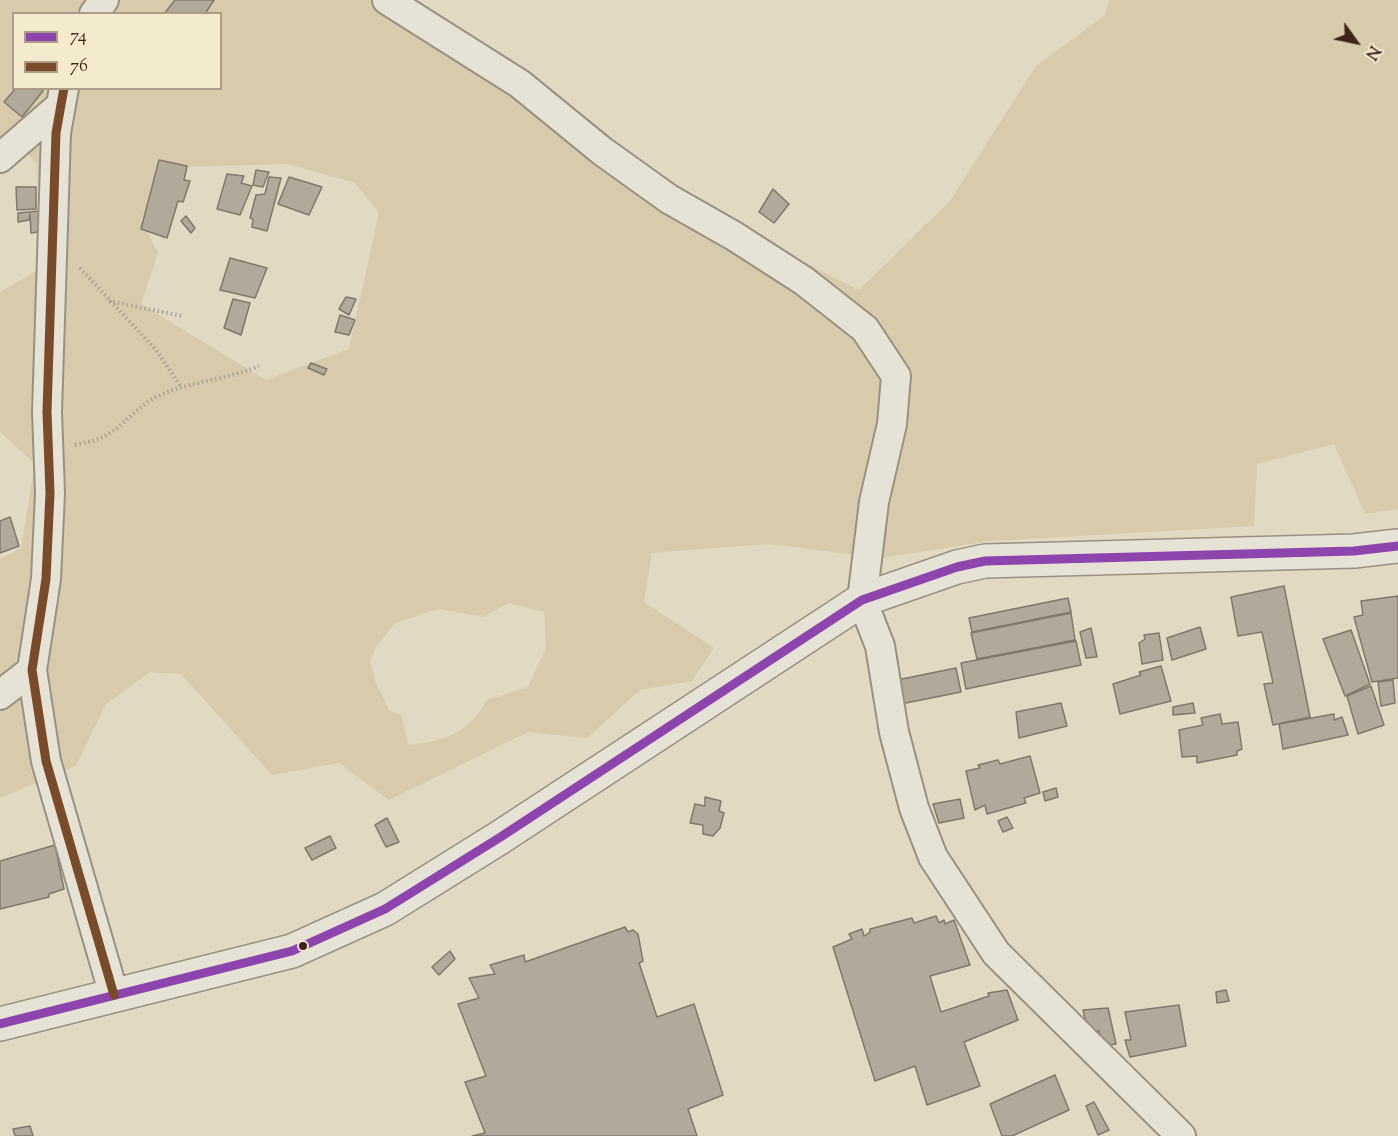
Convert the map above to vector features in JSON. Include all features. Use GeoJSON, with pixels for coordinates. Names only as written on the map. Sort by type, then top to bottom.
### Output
{"type":"FeatureCollection","features":[{"type":"Feature","properties":{"kind":"street"},"geometry":{"type":"LineString","coordinates":[[387,0],[520,84],[602,152],[669,199],[734,236],[804,281],[865,328],[896,376],[892,424],[874,502],[862,600],[880,646],[894,732],[914,808],[933,857],[996,953],[1182,1136]]}},
{"type":"Feature","properties":{"kind":"street"},"geometry":{"type":"LineString","coordinates":[[62,97],[56,133],[47,412],[50,493],[46,579],[32,670],[35,703],[46,760],[114,995]]}},
{"type":"Feature","properties":{"kind":"street"},"geometry":{"type":"LineString","coordinates":[[0,158],[62,97]]}},
{"type":"Feature","properties":{"kind":"street"},"geometry":{"type":"LineString","coordinates":[[0,1024],[292,951],[385,909],[499,838],[862,600],[957,567],[985,561],[1354,551],[1398,546]]}},
{"type":"Feature","properties":{"kind":"street"},"geometry":{"type":"LineString","coordinates":[[0,695],[32,670]]}},
{"type":"Feature","properties":{"kind":"path"},"geometry":{"type":"LineString","coordinates":[[54,238],[108,300],[156,350],[181,387]]}},
{"type":"Feature","properties":{"kind":"path"},"geometry":{"type":"LineString","coordinates":[[108,300],[182,316]]}},
{"type":"Feature","properties":{"kind":"path"},"geometry":{"type":"LineString","coordinates":[[48,452],[100,439],[157,397],[181,387],[204,380],[233,377],[259,366]]}},
{"type":"Feature","properties":{"kind":"shaded area"},"geometry":{"type":"Polygon","coordinates":[[[0,0],[406,0],[687,203],[859,290],[950,201],[1036,66],[1105,15],[1109,0],[1398,0],[1398,509],[1365,514],[1334,444],[1257,464],[1254,526],[991,541],[881,558],[769,544],[652,553],[644,602],[714,648],[692,681],[640,690],[587,738],[528,732],[389,800],[339,763],[272,775],[181,674],[150,672],[106,704],[76,766],[0,798],[0,559],[21,548],[35,464],[0,432],[0,292],[43,267],[37,164],[11,136],[0,146],[0,0]],[[288,164],[178,167],[141,220],[158,253],[141,304],[266,380],[349,349],[379,213],[355,183],[288,164]],[[509,603],[483,617],[439,609],[395,623],[376,647],[370,661],[376,683],[389,710],[401,715],[409,745],[445,738],[464,728],[487,700],[528,687],[546,648],[544,612],[509,603]]]}},
{"type":"Feature","properties":{"kind":"building"},"geometry":{"type":"Polygon","coordinates":[[[175,0],[214,0],[206,12],[166,12],[175,0]]]}},
{"type":"Feature","properties":{"kind":"building"},"geometry":{"type":"Polygon","coordinates":[[[14,90],[43,91],[22,117],[4,102],[14,90]]]}},
{"type":"Feature","properties":{"kind":"building"},"geometry":{"type":"Polygon","coordinates":[[[159,160],[187,166],[184,180],[190,181],[183,202],[178,201],[167,238],[141,229],[159,160]]]}},
{"type":"Feature","properties":{"kind":"building"},"geometry":{"type":"Polygon","coordinates":[[[256,170],[269,172],[263,187],[253,185],[256,170]]]}},
{"type":"Feature","properties":{"kind":"building"},"geometry":{"type":"Polygon","coordinates":[[[227,174],[244,176],[241,183],[252,186],[240,215],[217,209],[227,174]]]}},
{"type":"Feature","properties":{"kind":"building"},"geometry":{"type":"Polygon","coordinates":[[[269,177],[281,178],[267,231],[252,227],[253,219],[250,218],[256,195],[265,194],[269,177]]]}},
{"type":"Feature","properties":{"kind":"building"},"geometry":{"type":"Polygon","coordinates":[[[289,177],[322,187],[309,215],[278,204],[289,177]]]}},
{"type":"Feature","properties":{"kind":"building"},"geometry":{"type":"Polygon","coordinates":[[[16,187],[36,187],[36,209],[17,210],[16,187]]]}},
{"type":"Feature","properties":{"kind":"building"},"geometry":{"type":"Polygon","coordinates":[[[773,189],[789,204],[774,223],[759,212],[773,189]]]}},
{"type":"Feature","properties":{"kind":"building"},"geometry":{"type":"Polygon","coordinates":[[[39,211],[39,232],[31,233],[30,214],[29,220],[18,222],[18,213],[39,211]]]}},
{"type":"Feature","properties":{"kind":"building"},"geometry":{"type":"Polygon","coordinates":[[[186,216],[195,228],[191,233],[181,221],[186,216]]]}},
{"type":"Feature","properties":{"kind":"building"},"geometry":{"type":"Polygon","coordinates":[[[230,258],[267,268],[255,298],[220,290],[230,258]]]}},
{"type":"Feature","properties":{"kind":"building"},"geometry":{"type":"Polygon","coordinates":[[[346,297],[356,299],[349,315],[339,309],[346,297]]]}},
{"type":"Feature","properties":{"kind":"building"},"geometry":{"type":"Polygon","coordinates":[[[233,299],[250,303],[241,335],[224,328],[233,299]]]}},
{"type":"Feature","properties":{"kind":"building"},"geometry":{"type":"Polygon","coordinates":[[[340,315],[355,320],[349,335],[335,332],[340,315]]]}},
{"type":"Feature","properties":{"kind":"building"},"geometry":{"type":"Polygon","coordinates":[[[311,363],[327,369],[324,375],[308,368],[311,363]]]}},
{"type":"Feature","properties":{"kind":"building"},"geometry":{"type":"Polygon","coordinates":[[[10,517],[19,546],[0,553],[0,521],[10,517]]]}},
{"type":"Feature","properties":{"kind":"building"},"geometry":{"type":"Polygon","coordinates":[[[1284,586],[1310,717],[1273,725],[1264,684],[1273,683],[1262,632],[1238,636],[1231,597],[1284,586]]]}},
{"type":"Feature","properties":{"kind":"building"},"geometry":{"type":"Polygon","coordinates":[[[1398,596],[1398,678],[1372,682],[1354,617],[1363,615],[1361,601],[1398,596]]]}},
{"type":"Feature","properties":{"kind":"building"},"geometry":{"type":"Polygon","coordinates":[[[1068,598],[1071,612],[972,632],[969,618],[1068,598]]]}},
{"type":"Feature","properties":{"kind":"building"},"geometry":{"type":"Polygon","coordinates":[[[1071,613],[1075,640],[977,659],[971,633],[1071,613]]]}},
{"type":"Feature","properties":{"kind":"building"},"geometry":{"type":"Polygon","coordinates":[[[1200,627],[1206,649],[1172,660],[1167,638],[1200,627]]]}},
{"type":"Feature","properties":{"kind":"building"},"geometry":{"type":"Polygon","coordinates":[[[1091,628],[1097,657],[1086,658],[1080,632],[1091,628]]]}},
{"type":"Feature","properties":{"kind":"building"},"geometry":{"type":"Polygon","coordinates":[[[1351,630],[1370,684],[1345,696],[1323,639],[1351,630]]]}},
{"type":"Feature","properties":{"kind":"building"},"geometry":{"type":"Polygon","coordinates":[[[1159,633],[1163,660],[1142,664],[1139,643],[1145,639],[1144,635],[1159,633]]]}},
{"type":"Feature","properties":{"kind":"building"},"geometry":{"type":"Polygon","coordinates":[[[1076,641],[1081,665],[966,689],[961,663],[1076,641]]]}},
{"type":"Feature","properties":{"kind":"building"},"geometry":{"type":"Polygon","coordinates":[[[1161,666],[1171,701],[1120,714],[1113,684],[1141,675],[1139,672],[1161,666]]]}},
{"type":"Feature","properties":{"kind":"building"},"geometry":{"type":"Polygon","coordinates":[[[956,668],[961,692],[901,704],[897,680],[956,668]]]}},
{"type":"Feature","properties":{"kind":"building"},"geometry":{"type":"Polygon","coordinates":[[[1393,680],[1395,703],[1381,706],[1378,682],[1393,680]]]}},
{"type":"Feature","properties":{"kind":"building"},"geometry":{"type":"Polygon","coordinates":[[[1371,686],[1384,725],[1358,734],[1347,696],[1371,686]]]}},
{"type":"Feature","properties":{"kind":"building"},"geometry":{"type":"Polygon","coordinates":[[[1061,703],[1067,726],[1019,738],[1016,712],[1061,703]]]}},
{"type":"Feature","properties":{"kind":"building"},"geometry":{"type":"Polygon","coordinates":[[[1193,703],[1195,713],[1173,715],[1173,707],[1193,703]]]}},
{"type":"Feature","properties":{"kind":"building"},"geometry":{"type":"Polygon","coordinates":[[[1220,714],[1222,724],[1238,722],[1242,749],[1237,751],[1237,755],[1197,763],[1197,756],[1182,757],[1179,730],[1203,725],[1201,718],[1220,714]]]}},
{"type":"Feature","properties":{"kind":"building"},"geometry":{"type":"Polygon","coordinates":[[[1334,714],[1334,720],[1342,717],[1348,735],[1283,749],[1279,724],[1334,714]]]}},
{"type":"Feature","properties":{"kind":"building"},"geometry":{"type":"Polygon","coordinates":[[[1030,756],[1040,793],[1024,798],[1026,803],[987,814],[985,805],[975,810],[966,771],[998,760],[1000,764],[1030,756]]]}},
{"type":"Feature","properties":{"kind":"building"},"geometry":{"type":"Polygon","coordinates":[[[1056,788],[1058,797],[1045,801],[1043,792],[1056,788]]]}},
{"type":"Feature","properties":{"kind":"building"},"geometry":{"type":"Polygon","coordinates":[[[705,797],[721,801],[719,811],[724,813],[720,828],[713,836],[703,834],[703,825],[690,823],[695,804],[705,806],[705,797]]]}},
{"type":"Feature","properties":{"kind":"building"},"geometry":{"type":"Polygon","coordinates":[[[960,799],[964,818],[939,823],[933,804],[960,799]]]}},
{"type":"Feature","properties":{"kind":"building"},"geometry":{"type":"Polygon","coordinates":[[[1007,817],[1013,828],[1003,832],[998,821],[1007,817]]]}},
{"type":"Feature","properties":{"kind":"building"},"geometry":{"type":"Polygon","coordinates":[[[387,818],[399,842],[386,847],[375,825],[387,818]]]}},
{"type":"Feature","properties":{"kind":"building"},"geometry":{"type":"Polygon","coordinates":[[[330,836],[336,848],[312,860],[305,848],[330,836]]]}},
{"type":"Feature","properties":{"kind":"building"},"geometry":{"type":"Polygon","coordinates":[[[55,845],[64,889],[49,894],[49,897],[0,909],[0,861],[55,845]]]}},
{"type":"Feature","properties":{"kind":"building"},"geometry":{"type":"Polygon","coordinates":[[[936,916],[939,923],[944,920],[945,924],[954,920],[970,965],[930,976],[941,1012],[989,996],[988,993],[1007,990],[1018,1020],[964,1042],[980,1086],[927,1105],[915,1066],[875,1081],[833,947],[852,939],[849,934],[862,929],[864,936],[870,932],[870,929],[912,918],[914,923],[936,916]]]}},
{"type":"Feature","properties":{"kind":"building"},"geometry":{"type":"Polygon","coordinates":[[[625,927],[628,932],[633,930],[638,934],[643,961],[639,963],[657,1017],[694,1004],[723,1095],[688,1109],[697,1136],[472,1136],[485,1133],[465,1082],[486,1076],[458,1004],[479,998],[469,978],[495,974],[490,965],[524,955],[525,962],[625,927]]]}},
{"type":"Feature","properties":{"kind":"building"},"geometry":{"type":"Polygon","coordinates":[[[450,951],[455,959],[439,975],[432,967],[450,951]]]}},
{"type":"Feature","properties":{"kind":"building"},"geometry":{"type":"Polygon","coordinates":[[[1226,990],[1229,1001],[1217,1003],[1216,992],[1226,990]]]}},
{"type":"Feature","properties":{"kind":"building"},"geometry":{"type":"Polygon","coordinates":[[[1179,1005],[1186,1046],[1130,1057],[1125,1040],[1131,1040],[1125,1012],[1179,1005]]]}},
{"type":"Feature","properties":{"kind":"building"},"geometry":{"type":"Polygon","coordinates":[[[1108,1008],[1116,1044],[1101,1046],[1099,1031],[1088,1032],[1083,1010],[1108,1008]]]}},
{"type":"Feature","properties":{"kind":"building"},"geometry":{"type":"Polygon","coordinates":[[[1055,1075],[1069,1110],[1012,1136],[1002,1136],[990,1104],[1055,1075]]]}},
{"type":"Feature","properties":{"kind":"building"},"geometry":{"type":"Polygon","coordinates":[[[1094,1102],[1109,1130],[1098,1135],[1086,1106],[1094,1102]]]}},
{"type":"Feature","properties":{"kind":"building"},"geometry":{"type":"Polygon","coordinates":[[[30,1126],[33,1136],[15,1136],[13,1129],[30,1126]]]}},
{"type":"Feature","properties":{"kind":"transit line","name":"76"},"geometry":{"type":"LineString","coordinates":[[64,90],[56,133],[47,412],[50,493],[46,579],[32,670],[46,761],[114,995]]}},
{"type":"Feature","properties":{"kind":"transit line","name":"74"},"geometry":{"type":"LineString","coordinates":[[0,1024],[292,951],[385,909],[499,838],[862,600],[957,567],[985,561],[1354,551],[1398,546]]}}]}
